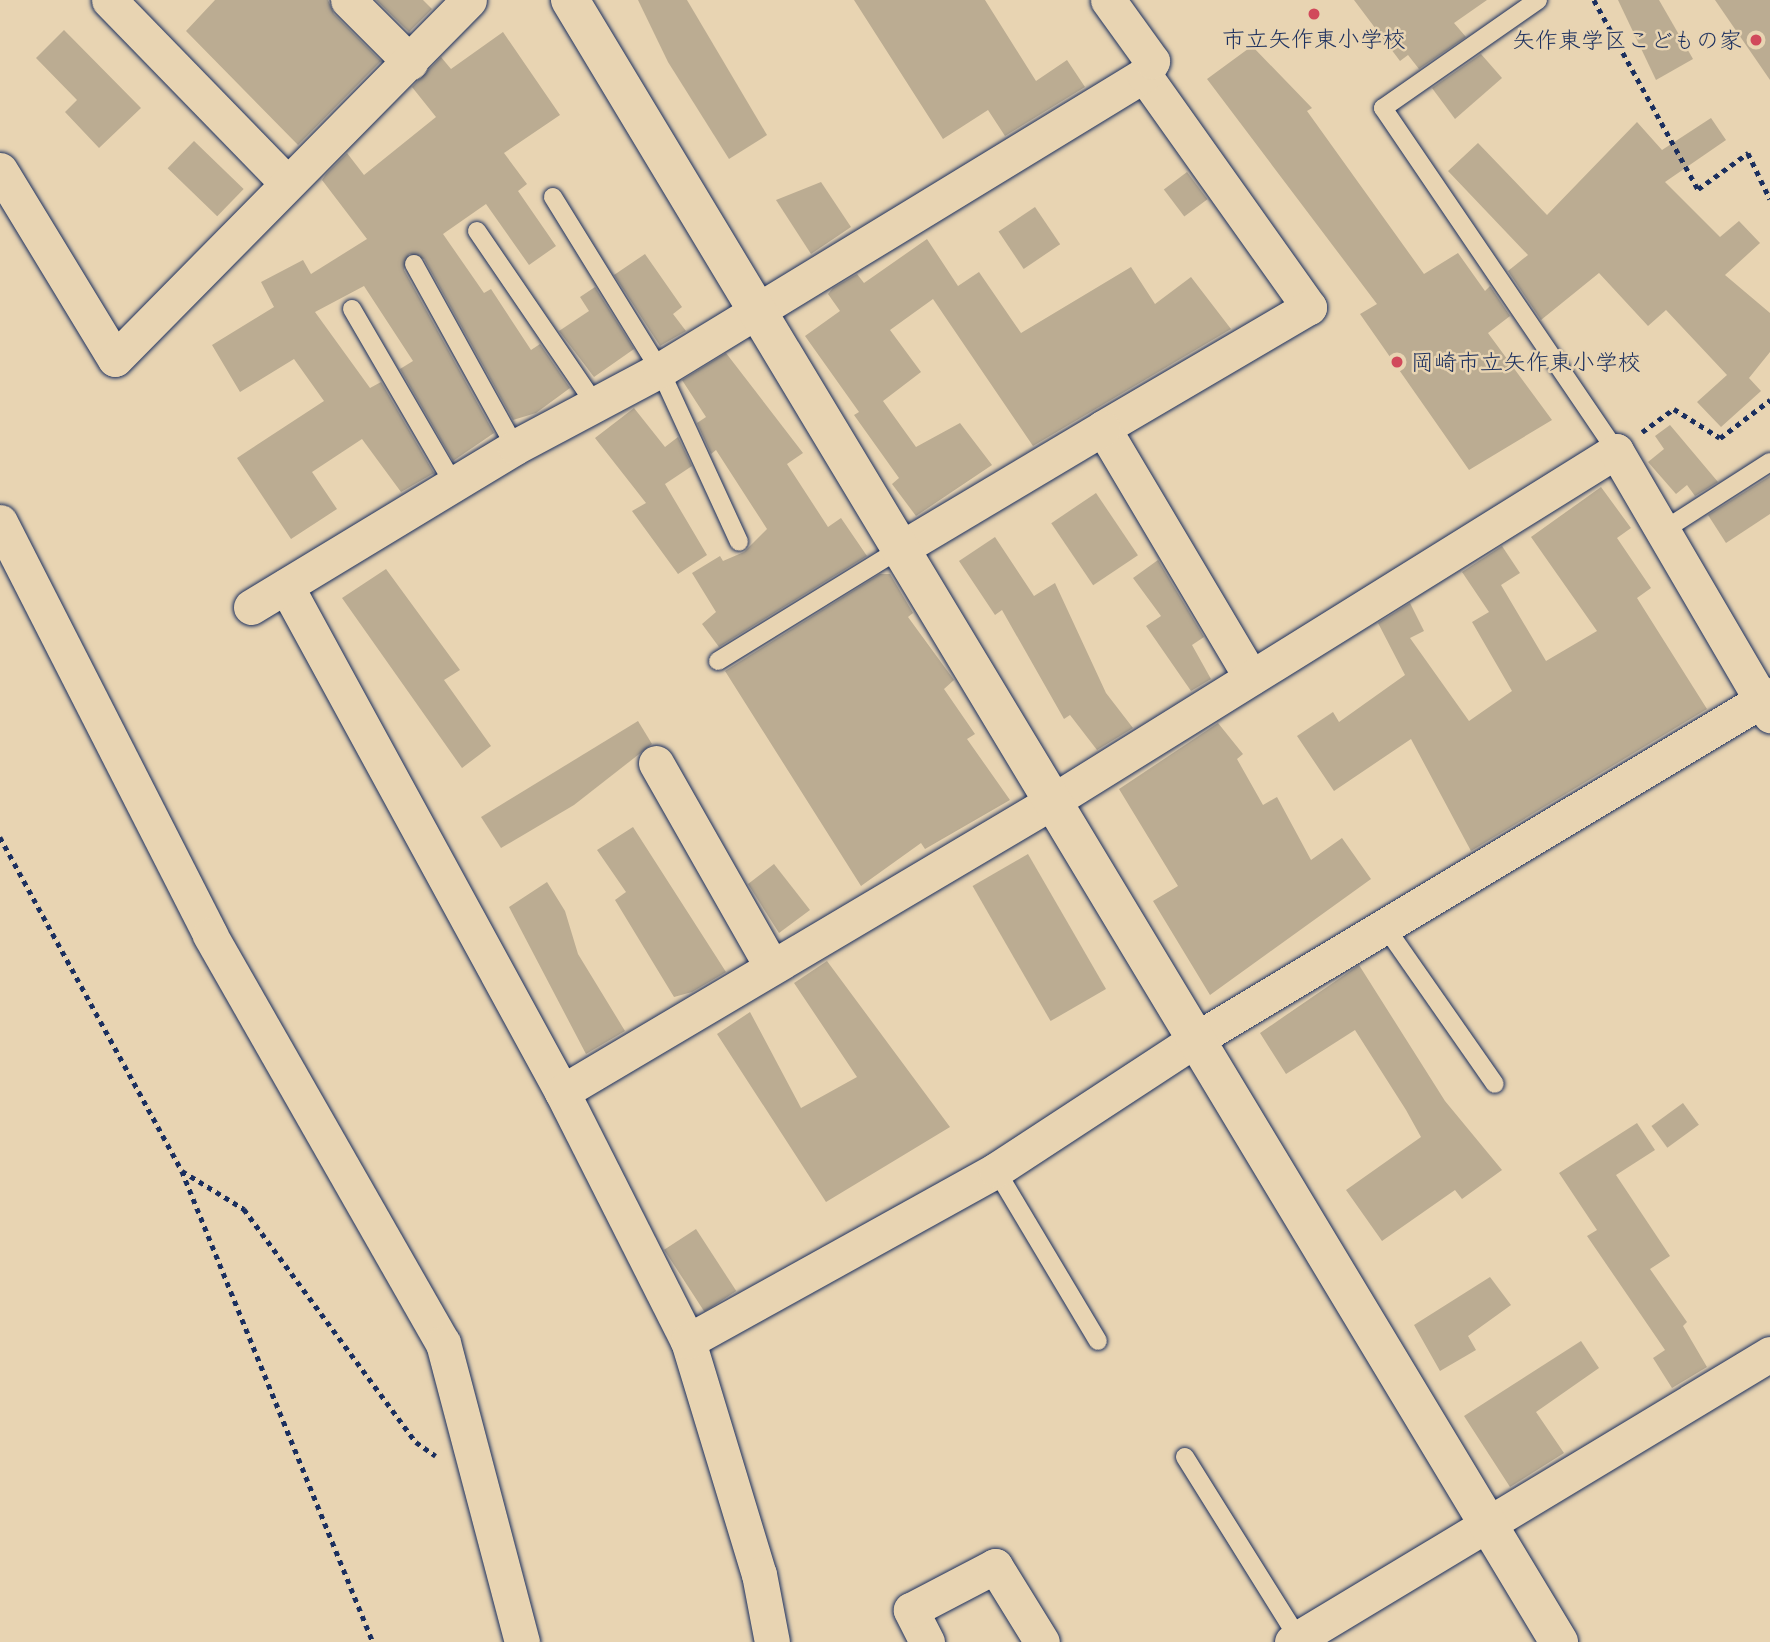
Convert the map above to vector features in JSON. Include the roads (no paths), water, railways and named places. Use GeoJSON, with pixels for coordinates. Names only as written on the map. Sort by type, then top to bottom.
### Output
{"type":"FeatureCollection","features":[{"type":"Feature","properties":{"kind":"street"},"geometry":{"type":"LineString","coordinates":[[109,0],[287,183]]}},
{"type":"Feature","properties":{"kind":"street"},"geometry":{"type":"LineString","coordinates":[[348,0],[410,62]]}},
{"type":"Feature","properties":{"kind":"street"},"geometry":{"type":"LineString","coordinates":[[0,170],[115,359],[410,62],[468,0]]}},
{"type":"Feature","properties":{"kind":"street"},"geometry":{"type":"LineString","coordinates":[[570,0],[1559,1642]]}},
{"type":"Feature","properties":{"kind":"street"},"geometry":{"type":"LineString","coordinates":[[251,607],[456,488],[515,447],[660,370],[755,309],[1144,75],[1152,61],[1108,0]]}},
{"type":"Feature","properties":{"kind":"street"},"geometry":{"type":"LineString","coordinates":[[900,549],[1309,307],[1144,75]]}},
{"type":"Feature","properties":{"kind":"street"},"geometry":{"type":"LineString","coordinates":[[1103,428],[1251,677]]}},
{"type":"Feature","properties":{"kind":"street"},"geometry":{"type":"LineString","coordinates":[[562,1092],[771,964],[1054,801],[1616,452],[1767,704],[1195,1040],[996,1170],[688,1342]]}},
{"type":"Feature","properties":{"kind":"street"},"geometry":{"type":"LineString","coordinates":[[0,522],[211,935],[443,1343],[485,1491],[522,1642]]}},
{"type":"Feature","properties":{"kind":"street"},"geometry":{"type":"LineString","coordinates":[[286,586],[562,1092],[688,1342],[759,1574],[772,1642]]}},
{"type":"Feature","properties":{"kind":"street"},"geometry":{"type":"LineString","coordinates":[[656,763],[771,964]]}},
{"type":"Feature","properties":{"kind":"street"},"geometry":{"type":"LineString","coordinates":[[1295,1640],[1770,1353]]}},
{"type":"Feature","properties":{"kind":"street"},"geometry":{"type":"LineString","coordinates":[[927,1642],[911,1610],[995,1566],[1042,1642]]}},
{"type":"Feature","properties":{"kind":"lane"},"geometry":{"type":"LineString","coordinates":[[1538,0],[1383,108],[1616,452]]}},
{"type":"Feature","properties":{"kind":"lane"},"geometry":{"type":"LineString","coordinates":[[552,197],[660,370],[739,542]]}},
{"type":"Feature","properties":{"kind":"lane"},"geometry":{"type":"LineString","coordinates":[[477,231],[595,404]]}},
{"type":"Feature","properties":{"kind":"lane"},"geometry":{"type":"LineString","coordinates":[[414,264],[515,447]]}},
{"type":"Feature","properties":{"kind":"lane"},"geometry":{"type":"LineString","coordinates":[[352,309],[456,488]]}},
{"type":"Feature","properties":{"kind":"lane"},"geometry":{"type":"LineString","coordinates":[[1664,530],[1770,462]]}},
{"type":"Feature","properties":{"kind":"lane"},"geometry":{"type":"LineString","coordinates":[[718,662],[900,549]]}},
{"type":"Feature","properties":{"kind":"lane"},"geometry":{"type":"LineString","coordinates":[[1386,928],[1495,1084]]}},
{"type":"Feature","properties":{"kind":"lane"},"geometry":{"type":"LineString","coordinates":[[996,1170],[1098,1340]]}},
{"type":"Feature","properties":{"kind":"lane"},"geometry":{"type":"LineString","coordinates":[[1185,1457],[1295,1640]]}},
{"type":"Feature","properties":{"kind":"place","name":"市立矢作東小学校"},"geometry":{"type":"Point","coordinates":[1314,14]}},
{"type":"Feature","properties":{"kind":"place","name":"矢作東学区こどもの家"},"geometry":{"type":"Point","coordinates":[1756,40]}},
{"type":"Feature","properties":{"kind":"place","name":"岡崎市立矢作東小学校"},"geometry":{"type":"Point","coordinates":[1397,362]}}]}
